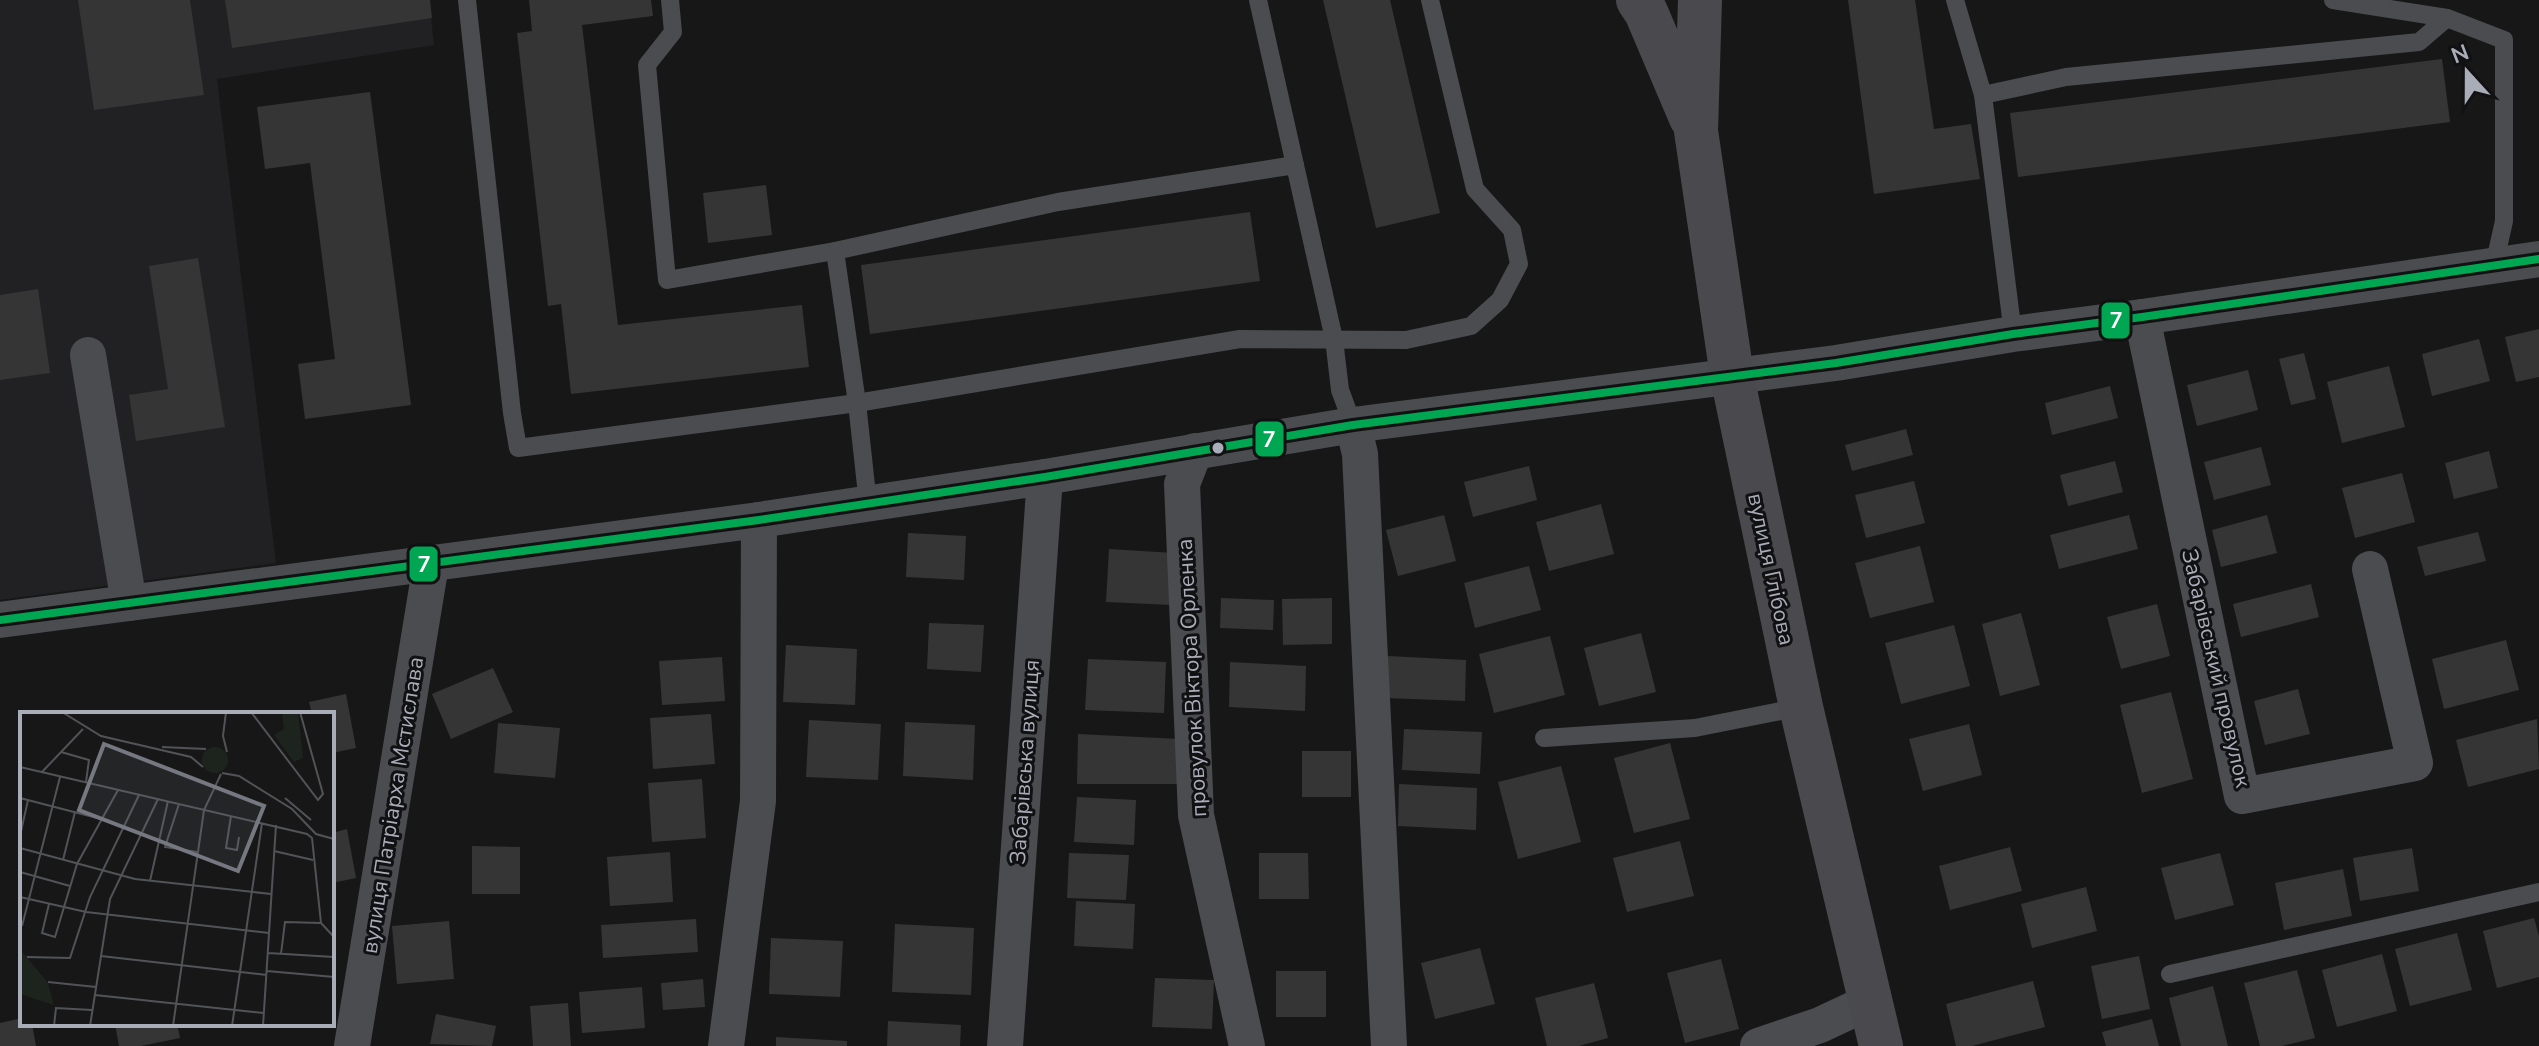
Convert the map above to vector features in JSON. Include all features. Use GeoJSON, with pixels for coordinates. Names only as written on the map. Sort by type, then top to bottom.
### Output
{"type":"FeatureCollection","features":[{"type":"Feature","properties":{"kind":"main road","name":"вулиця Глібова"},"geometry":{"type":"LineString","coordinates":[[1638,0],[1646,12],[1696,131]]}},
{"type":"Feature","properties":{"kind":"main road","name":"вулиця Глібова"},"geometry":{"type":"LineString","coordinates":[[1700,0],[1696,131],[1732,376],[1801,707],[1881,1046]]}},
{"type":"Feature","properties":{"kind":"street"},"geometry":{"type":"LineString","coordinates":[[0,620],[759,520],[1045,477],[1353,425],[1836,363],[2013,334],[2539,259]]}},
{"type":"Feature","properties":{"kind":"street","name":"Забарівський провулок"},"geometry":{"type":"LineString","coordinates":[[2142,317],[2242,796],[2415,763],[2370,569]]}},
{"type":"Feature","properties":{"kind":"street"},"geometry":{"type":"LineString","coordinates":[[88,355],[129,603]]}},
{"type":"Feature","properties":{"kind":"street"},"geometry":{"type":"LineString","coordinates":[[1353,425],[1360,454],[1389,1046]]}},
{"type":"Feature","properties":{"kind":"street","name":"провулок Віктора Орленка"},"geometry":{"type":"LineString","coordinates":[[1195,451],[1182,484],[1196,815],[1247,1046]]}},
{"type":"Feature","properties":{"kind":"street","name":"Забарівська вулиця"},"geometry":{"type":"LineString","coordinates":[[1005,1046],[1045,477]]}},
{"type":"Feature","properties":{"kind":"street"},"geometry":{"type":"LineString","coordinates":[[726,1046],[758,801],[759,520]]}},
{"type":"Feature","properties":{"kind":"street","name":"вулиця Патріарха Мстислава"},"geometry":{"type":"LineString","coordinates":[[352,1046],[431,564]]}},
{"type":"Feature","properties":{"kind":"street"},"geometry":{"type":"LineString","coordinates":[[1758,1046],[1820,1025],[1869,1002]]}},
{"type":"Feature","properties":{"kind":"lane"},"geometry":{"type":"LineString","coordinates":[[467,0],[518,448],[857,403],[1240,339],[1406,340],[1471,326],[1500,300],[1519,264],[1512,230],[1475,189],[1430,0]]}},
{"type":"Feature","properties":{"kind":"lane"},"geometry":{"type":"LineString","coordinates":[[670,0],[673,32],[647,65],[667,280],[835,251],[1058,202],[1295,165]]}},
{"type":"Feature","properties":{"kind":"lane"},"geometry":{"type":"LineString","coordinates":[[1258,0],[1334,339],[1340,390],[1353,425]]}},
{"type":"Feature","properties":{"kind":"lane"},"geometry":{"type":"LineString","coordinates":[[1955,0],[1983,95],[2013,334]]}},
{"type":"Feature","properties":{"kind":"lane"},"geometry":{"type":"LineString","coordinates":[[2333,0],[2447,18],[2504,40],[2504,221],[2494,266]]}},
{"type":"Feature","properties":{"kind":"lane"},"geometry":{"type":"LineString","coordinates":[[1983,95],[2066,77],[2419,42],[2447,18]]}},
{"type":"Feature","properties":{"kind":"lane"},"geometry":{"type":"LineString","coordinates":[[835,251],[868,504]]}},
{"type":"Feature","properties":{"kind":"lane"},"geometry":{"type":"LineString","coordinates":[[1544,738],[1695,728],[1801,707]]}},
{"type":"Feature","properties":{"kind":"lane"},"geometry":{"type":"LineString","coordinates":[[2170,974],[2539,892]]}},
{"type":"Feature","properties":{"kind":"shaded area"},"geometry":{"type":"Polygon","coordinates":[[[0,0],[429,0],[434,45],[217,79],[276,563],[0,600],[0,0]]]}},
{"type":"Feature","properties":{"kind":"building"},"geometry":{"type":"Polygon","coordinates":[[[78,0],[190,0],[204,95],[94,110],[78,0]]]}},
{"type":"Feature","properties":{"kind":"building"},"geometry":{"type":"Polygon","coordinates":[[[225,0],[430,0],[432,18],[232,48],[225,0]]]}},
{"type":"Feature","properties":{"kind":"building"},"geometry":{"type":"Polygon","coordinates":[[[529,0],[651,0],[653,16],[582,25],[618,325],[802,305],[809,367],[571,394],[561,304],[548,306],[517,33],[532,31],[529,0]]]}},
{"type":"Feature","properties":{"kind":"building"},"geometry":{"type":"Polygon","coordinates":[[[1323,0],[1390,0],[1440,213],[1376,228],[1323,0]]]}},
{"type":"Feature","properties":{"kind":"building"},"geometry":{"type":"Polygon","coordinates":[[[1848,0],[1915,0],[1934,129],[1971,124],[1980,179],[1874,194],[1848,0]]]}},
{"type":"Feature","properties":{"kind":"building"},"geometry":{"type":"Polygon","coordinates":[[[2442,59],[2450,122],[2018,177],[2010,113],[2442,59]]]}},
{"type":"Feature","properties":{"kind":"building"},"geometry":{"type":"Polygon","coordinates":[[[370,92],[411,405],[305,419],[298,364],[335,359],[310,163],[265,169],[257,107],[370,92]]]}},
{"type":"Feature","properties":{"kind":"building"},"geometry":{"type":"Polygon","coordinates":[[[766,185],[772,235],[708,243],[703,193],[766,185]]]}},
{"type":"Feature","properties":{"kind":"building"},"geometry":{"type":"Polygon","coordinates":[[[1250,212],[1260,281],[870,334],[861,265],[1250,212]]]}},
{"type":"Feature","properties":{"kind":"building"},"geometry":{"type":"Polygon","coordinates":[[[198,258],[225,427],[136,441],[129,395],[168,389],[149,266],[198,258]]]}},
{"type":"Feature","properties":{"kind":"building"},"geometry":{"type":"Polygon","coordinates":[[[38,289],[50,373],[0,380],[0,295],[38,289]]]}},
{"type":"Feature","properties":{"kind":"building"},"geometry":{"type":"Polygon","coordinates":[[[2539,329],[2539,377],[2516,382],[2505,337],[2539,329]]]}},
{"type":"Feature","properties":{"kind":"building"},"geometry":{"type":"Polygon","coordinates":[[[2479,339],[2490,381],[2432,396],[2422,354],[2479,339]]]}},
{"type":"Feature","properties":{"kind":"building"},"geometry":{"type":"Polygon","coordinates":[[[2304,353],[2316,399],[2291,405],[2279,359],[2304,353]]]}},
{"type":"Feature","properties":{"kind":"building"},"geometry":{"type":"Polygon","coordinates":[[[2389,366],[2405,427],[2342,443],[2327,382],[2389,366]]]}},
{"type":"Feature","properties":{"kind":"building"},"geometry":{"type":"Polygon","coordinates":[[[2248,370],[2258,410],[2197,426],[2187,385],[2248,370]]]}},
{"type":"Feature","properties":{"kind":"building"},"geometry":{"type":"Polygon","coordinates":[[[2110,386],[2118,418],[2052,435],[2045,403],[2110,386]]]}},
{"type":"Feature","properties":{"kind":"building"},"geometry":{"type":"Polygon","coordinates":[[[1906,429],[1913,455],[1852,471],[1845,445],[1906,429]]]}},
{"type":"Feature","properties":{"kind":"building"},"geometry":{"type":"Polygon","coordinates":[[[2261,447],[2271,485],[2214,500],[2204,462],[2261,447]]]}},
{"type":"Feature","properties":{"kind":"building"},"geometry":{"type":"Polygon","coordinates":[[[2489,451],[2498,488],[2454,499],[2445,463],[2489,451]]]}},
{"type":"Feature","properties":{"kind":"building"},"geometry":{"type":"Polygon","coordinates":[[[2115,461],[2123,492],[2068,506],[2060,475],[2115,461]]]}},
{"type":"Feature","properties":{"kind":"building"},"geometry":{"type":"Polygon","coordinates":[[[1529,466],[1537,500],[1473,517],[1464,482],[1529,466]]]}},
{"type":"Feature","properties":{"kind":"building"},"geometry":{"type":"Polygon","coordinates":[[[2402,473],[2415,522],[2355,538],[2342,488],[2402,473]]]}},
{"type":"Feature","properties":{"kind":"building"},"geometry":{"type":"Polygon","coordinates":[[[1914,481],[1925,523],[1866,538],[1855,495],[1914,481]]]}},
{"type":"Feature","properties":{"kind":"building"},"geometry":{"type":"Polygon","coordinates":[[[1601,504],[1614,554],[1549,571],[1536,522],[1601,504]]]}},
{"type":"Feature","properties":{"kind":"building"},"geometry":{"type":"Polygon","coordinates":[[[1444,515],[1456,561],[1398,576],[1386,530],[1444,515]]]}},
{"type":"Feature","properties":{"kind":"building"},"geometry":{"type":"Polygon","coordinates":[[[2129,515],[2138,549],[2059,569],[2050,535],[2129,515]]]}},
{"type":"Feature","properties":{"kind":"building"},"geometry":{"type":"Polygon","coordinates":[[[2267,515],[2277,553],[2221,567],[2212,530],[2267,515]]]}},
{"type":"Feature","properties":{"kind":"building"},"geometry":{"type":"Polygon","coordinates":[[[2478,532],[2486,561],[2425,576],[2417,547],[2478,532]]]}},
{"type":"Feature","properties":{"kind":"building"},"geometry":{"type":"Polygon","coordinates":[[[908,533],[966,536],[964,580],[906,577],[908,533]]]}},
{"type":"Feature","properties":{"kind":"building"},"geometry":{"type":"Polygon","coordinates":[[[1920,546],[1934,602],[1870,618],[1855,563],[1920,546]]]}},
{"type":"Feature","properties":{"kind":"building"},"geometry":{"type":"Polygon","coordinates":[[[1109,549],[1174,553],[1172,605],[1106,602],[1109,549]]]}},
{"type":"Feature","properties":{"kind":"building"},"geometry":{"type":"Polygon","coordinates":[[[1529,566],[1541,610],[1475,628],[1464,583],[1529,566]]]}},
{"type":"Feature","properties":{"kind":"building"},"geometry":{"type":"Polygon","coordinates":[[[2311,584],[2319,617],[2241,637],[2233,604],[2311,584]]]}},
{"type":"Feature","properties":{"kind":"building"},"geometry":{"type":"Polygon","coordinates":[[[1221,598],[1274,600],[1273,630],[1220,628],[1221,598]]]}},
{"type":"Feature","properties":{"kind":"building"},"geometry":{"type":"Polygon","coordinates":[[[1332,598],[1332,644],[1283,645],[1282,599],[1332,598]]]}},
{"type":"Feature","properties":{"kind":"building"},"geometry":{"type":"Polygon","coordinates":[[[2157,604],[2170,656],[2121,669],[2107,617],[2157,604]]]}},
{"type":"Feature","properties":{"kind":"building"},"geometry":{"type":"Polygon","coordinates":[[[2021,613],[2040,685],[2000,696],[1982,624],[2021,613]]]}},
{"type":"Feature","properties":{"kind":"building"},"geometry":{"type":"Polygon","coordinates":[[[929,623],[984,625],[981,672],[927,669],[929,623]]]}},
{"type":"Feature","properties":{"kind":"building"},"geometry":{"type":"Polygon","coordinates":[[[1954,625],[1970,686],[1901,704],[1885,643],[1954,625]]]}},
{"type":"Feature","properties":{"kind":"building"},"geometry":{"type":"Polygon","coordinates":[[[1641,633],[1656,692],[1599,706],[1584,648],[1641,633]]]}},
{"type":"Feature","properties":{"kind":"building"},"geometry":{"type":"Polygon","coordinates":[[[1550,636],[1565,695],[1494,713],[1479,654],[1550,636]]]}},
{"type":"Feature","properties":{"kind":"building"},"geometry":{"type":"Polygon","coordinates":[[[2506,640],[2519,690],[2444,709],[2432,659],[2506,640]]]}},
{"type":"Feature","properties":{"kind":"building"},"geometry":{"type":"Polygon","coordinates":[[[786,645],[857,649],[855,705],[783,702],[786,645]]]}},
{"type":"Feature","properties":{"kind":"building"},"geometry":{"type":"Polygon","coordinates":[[[1388,656],[1466,660],[1465,701],[1386,698],[1388,656]]]}},
{"type":"Feature","properties":{"kind":"building"},"geometry":{"type":"Polygon","coordinates":[[[722,657],[725,701],[662,705],[659,661],[722,657]]]}},
{"type":"Feature","properties":{"kind":"building"},"geometry":{"type":"Polygon","coordinates":[[[1088,659],[1166,662],[1164,713],[1085,710],[1088,659]]]}},
{"type":"Feature","properties":{"kind":"building"},"geometry":{"type":"Polygon","coordinates":[[[1230,662],[1306,666],[1305,711],[1229,707],[1230,662]]]}},
{"type":"Feature","properties":{"kind":"building"},"geometry":{"type":"Polygon","coordinates":[[[493,668],[513,712],[451,739],[432,694],[493,668]]]}},
{"type":"Feature","properties":{"kind":"building"},"geometry":{"type":"Polygon","coordinates":[[[2298,689],[2310,734],[2265,745],[2254,701],[2298,689]]]}},
{"type":"Feature","properties":{"kind":"building"},"geometry":{"type":"Polygon","coordinates":[[[2171,692],[2193,779],[2142,793],[2120,705],[2171,692]]]}},
{"type":"Feature","properties":{"kind":"building"},"geometry":{"type":"Polygon","coordinates":[[[346,694],[356,748],[334,753],[334,712],[312,712],[309,702],[346,694]]]}},
{"type":"Feature","properties":{"kind":"building"},"geometry":{"type":"Polygon","coordinates":[[[711,714],[715,764],[653,769],[650,718],[711,714]]]}},
{"type":"Feature","properties":{"kind":"building"},"geometry":{"type":"Polygon","coordinates":[[[2537,719],[2539,769],[2468,787],[2456,740],[2537,719]]]}},
{"type":"Feature","properties":{"kind":"building"},"geometry":{"type":"Polygon","coordinates":[[[809,720],[881,724],[878,780],[806,777],[809,720]]]}},
{"type":"Feature","properties":{"kind":"building"},"geometry":{"type":"Polygon","coordinates":[[[905,722],[975,725],[973,780],[903,776],[905,722]]]}},
{"type":"Feature","properties":{"kind":"building"},"geometry":{"type":"Polygon","coordinates":[[[498,723],[560,728],[555,778],[494,773],[498,723]]]}},
{"type":"Feature","properties":{"kind":"building"},"geometry":{"type":"Polygon","coordinates":[[[1969,724],[1982,775],[1923,791],[1909,739],[1969,724]]]}},
{"type":"Feature","properties":{"kind":"building"},"geometry":{"type":"Polygon","coordinates":[[[1404,729],[1482,732],[1480,774],[1402,770],[1404,729]]]}},
{"type":"Feature","properties":{"kind":"building"},"geometry":{"type":"Polygon","coordinates":[[[1078,734],[1180,739],[1182,784],[1077,784],[1078,734]]]}},
{"type":"Feature","properties":{"kind":"building"},"geometry":{"type":"Polygon","coordinates":[[[1670,743],[1690,819],[1634,833],[1614,758],[1670,743]]]}},
{"type":"Feature","properties":{"kind":"building"},"geometry":{"type":"Polygon","coordinates":[[[1302,751],[1351,751],[1351,797],[1302,797],[1302,751]]]}},
{"type":"Feature","properties":{"kind":"building"},"geometry":{"type":"Polygon","coordinates":[[[1561,766],[1581,842],[1518,859],[1498,782],[1561,766]]]}},
{"type":"Feature","properties":{"kind":"building"},"geometry":{"type":"Polygon","coordinates":[[[702,779],[706,838],[652,842],[648,783],[702,779]]]}},
{"type":"Feature","properties":{"kind":"building"},"geometry":{"type":"Polygon","coordinates":[[[1399,784],[1477,788],[1476,830],[1398,826],[1399,784]]]}},
{"type":"Feature","properties":{"kind":"building"},"geometry":{"type":"Polygon","coordinates":[[[1077,797],[1136,800],[1134,845],[1074,842],[1077,797]]]}},
{"type":"Feature","properties":{"kind":"building"},"geometry":{"type":"Polygon","coordinates":[[[347,829],[356,878],[334,883],[334,832],[347,829]]]}},
{"type":"Feature","properties":{"kind":"building"},"geometry":{"type":"Polygon","coordinates":[[[1680,841],[1694,896],[1627,912],[1613,858],[1680,841]]]}},
{"type":"Feature","properties":{"kind":"building"},"geometry":{"type":"Polygon","coordinates":[[[472,846],[520,847],[520,894],[472,894],[472,846]]]}},
{"type":"Feature","properties":{"kind":"building"},"geometry":{"type":"Polygon","coordinates":[[[2010,847],[2022,891],[1950,910],[1939,866],[2010,847]]]}},
{"type":"Feature","properties":{"kind":"building"},"geometry":{"type":"Polygon","coordinates":[[[2412,848],[2419,891],[2360,901],[2353,858],[2412,848]]]}},
{"type":"Feature","properties":{"kind":"building"},"geometry":{"type":"Polygon","coordinates":[[[670,852],[673,902],[610,906],[607,857],[670,852]]]}},
{"type":"Feature","properties":{"kind":"building"},"geometry":{"type":"Polygon","coordinates":[[[1069,853],[1129,855],[1126,900],[1067,898],[1069,853]]]}},
{"type":"Feature","properties":{"kind":"building"},"geometry":{"type":"Polygon","coordinates":[[[1259,853],[1308,853],[1309,899],[1259,899],[1259,853]]]}},
{"type":"Feature","properties":{"kind":"building"},"geometry":{"type":"Polygon","coordinates":[[[2220,853],[2234,905],[2175,920],[2161,868],[2220,853]]]}},
{"type":"Feature","properties":{"kind":"building"},"geometry":{"type":"Polygon","coordinates":[[[2343,869],[2352,916],[2284,930],[2275,883],[2343,869]]]}},
{"type":"Feature","properties":{"kind":"building"},"geometry":{"type":"Polygon","coordinates":[[[2086,887],[2097,931],[2032,948],[2021,904],[2086,887]]]}},
{"type":"Feature","properties":{"kind":"building"},"geometry":{"type":"Polygon","coordinates":[[[1076,901],[1135,904],[1133,949],[1074,946],[1076,901]]]}},
{"type":"Feature","properties":{"kind":"building"},"geometry":{"type":"Polygon","coordinates":[[[2534,918],[2539,936],[2539,977],[2497,988],[2483,931],[2534,918]]]}},
{"type":"Feature","properties":{"kind":"building"},"geometry":{"type":"Polygon","coordinates":[[[696,919],[698,952],[603,958],[601,925],[696,919]]]}},
{"type":"Feature","properties":{"kind":"building"},"geometry":{"type":"Polygon","coordinates":[[[449,921],[454,979],[397,984],[392,926],[449,921]]]}},
{"type":"Feature","properties":{"kind":"building"},"geometry":{"type":"Polygon","coordinates":[[[895,924],[974,928],[971,995],[892,992],[895,924]]]}},
{"type":"Feature","properties":{"kind":"building"},"geometry":{"type":"Polygon","coordinates":[[[2457,933],[2472,990],[2410,1006],[2395,949],[2457,933]]]}},
{"type":"Feature","properties":{"kind":"building"},"geometry":{"type":"Polygon","coordinates":[[[771,938],[843,941],[840,997],[769,994],[771,938]]]}},
{"type":"Feature","properties":{"kind":"building"},"geometry":{"type":"Polygon","coordinates":[[[1480,948],[1495,1004],[1435,1019],[1421,963],[1480,948]]]}},
{"type":"Feature","properties":{"kind":"building"},"geometry":{"type":"Polygon","coordinates":[[[2382,954],[2397,1011],[2337,1027],[2322,970],[2382,954]]]}},
{"type":"Feature","properties":{"kind":"building"},"geometry":{"type":"Polygon","coordinates":[[[2139,956],[2150,1009],[2102,1019],[2091,966],[2139,956]]]}},
{"type":"Feature","properties":{"kind":"building"},"geometry":{"type":"Polygon","coordinates":[[[1721,959],[1739,1029],[1685,1043],[1667,973],[1721,959]]]}},
{"type":"Feature","properties":{"kind":"building"},"geometry":{"type":"Polygon","coordinates":[[[2297,970],[2315,1038],[2282,1046],[2260,1046],[2244,983],[2297,970]]]}},
{"type":"Feature","properties":{"kind":"building"},"geometry":{"type":"Polygon","coordinates":[[[1276,971],[1326,971],[1326,1017],[1276,1017],[1276,971]]]}},
{"type":"Feature","properties":{"kind":"building"},"geometry":{"type":"Polygon","coordinates":[[[1155,978],[1214,980],[1212,1029],[1152,1027],[1155,978]]]}},
{"type":"Feature","properties":{"kind":"building"},"geometry":{"type":"Polygon","coordinates":[[[703,979],[705,1007],[663,1010],[661,983],[703,979]]]}},
{"type":"Feature","properties":{"kind":"building"},"geometry":{"type":"Polygon","coordinates":[[[2033,981],[2045,1027],[1972,1046],[1956,1046],[1946,1004],[2033,981]]]}},
{"type":"Feature","properties":{"kind":"building"},"geometry":{"type":"Polygon","coordinates":[[[1594,983],[1608,1038],[1579,1046],[1547,1046],[1535,998],[1594,983]]]}},
{"type":"Feature","properties":{"kind":"building"},"geometry":{"type":"Polygon","coordinates":[[[2213,986],[2228,1046],[2181,1046],[2169,998],[2213,986]]]}},
{"type":"Feature","properties":{"kind":"building"},"geometry":{"type":"Polygon","coordinates":[[[642,987],[645,1028],[582,1033],[579,992],[642,987]]]}},
{"type":"Feature","properties":{"kind":"building"},"geometry":{"type":"Polygon","coordinates":[[[568,1003],[571,1046],[533,1046],[530,1006],[568,1003]]]}},
{"type":"Feature","properties":{"kind":"building"},"geometry":{"type":"Polygon","coordinates":[[[436,1014],[496,1026],[492,1046],[430,1044],[436,1014]]]}},
{"type":"Feature","properties":{"kind":"building"},"geometry":{"type":"Polygon","coordinates":[[[20,1018],[20,1026],[32,1026],[36,1046],[0,1046],[0,1023],[20,1018]]]}},
{"type":"Feature","properties":{"kind":"building"},"geometry":{"type":"Polygon","coordinates":[[[2152,1019],[2159,1046],[2106,1046],[2102,1032],[2152,1019]]]}},
{"type":"Feature","properties":{"kind":"building"},"geometry":{"type":"Polygon","coordinates":[[[888,1021],[961,1025],[960,1046],[887,1046],[888,1021]]]}},
{"type":"Feature","properties":{"kind":"building"},"geometry":{"type":"Polygon","coordinates":[[[115,1026],[177,1026],[180,1038],[141,1046],[119,1046],[115,1026]]]}},
{"type":"Feature","properties":{"kind":"building"},"geometry":{"type":"Polygon","coordinates":[[[776,1037],[847,1041],[847,1046],[776,1046],[776,1037]]]}},
{"type":"Feature","properties":{"kind":"transit line","name":"7"},"geometry":{"type":"LineString","coordinates":[[0,620],[759,520],[1045,477],[1353,425],[1836,363],[2013,334],[2539,259]]}}]}
